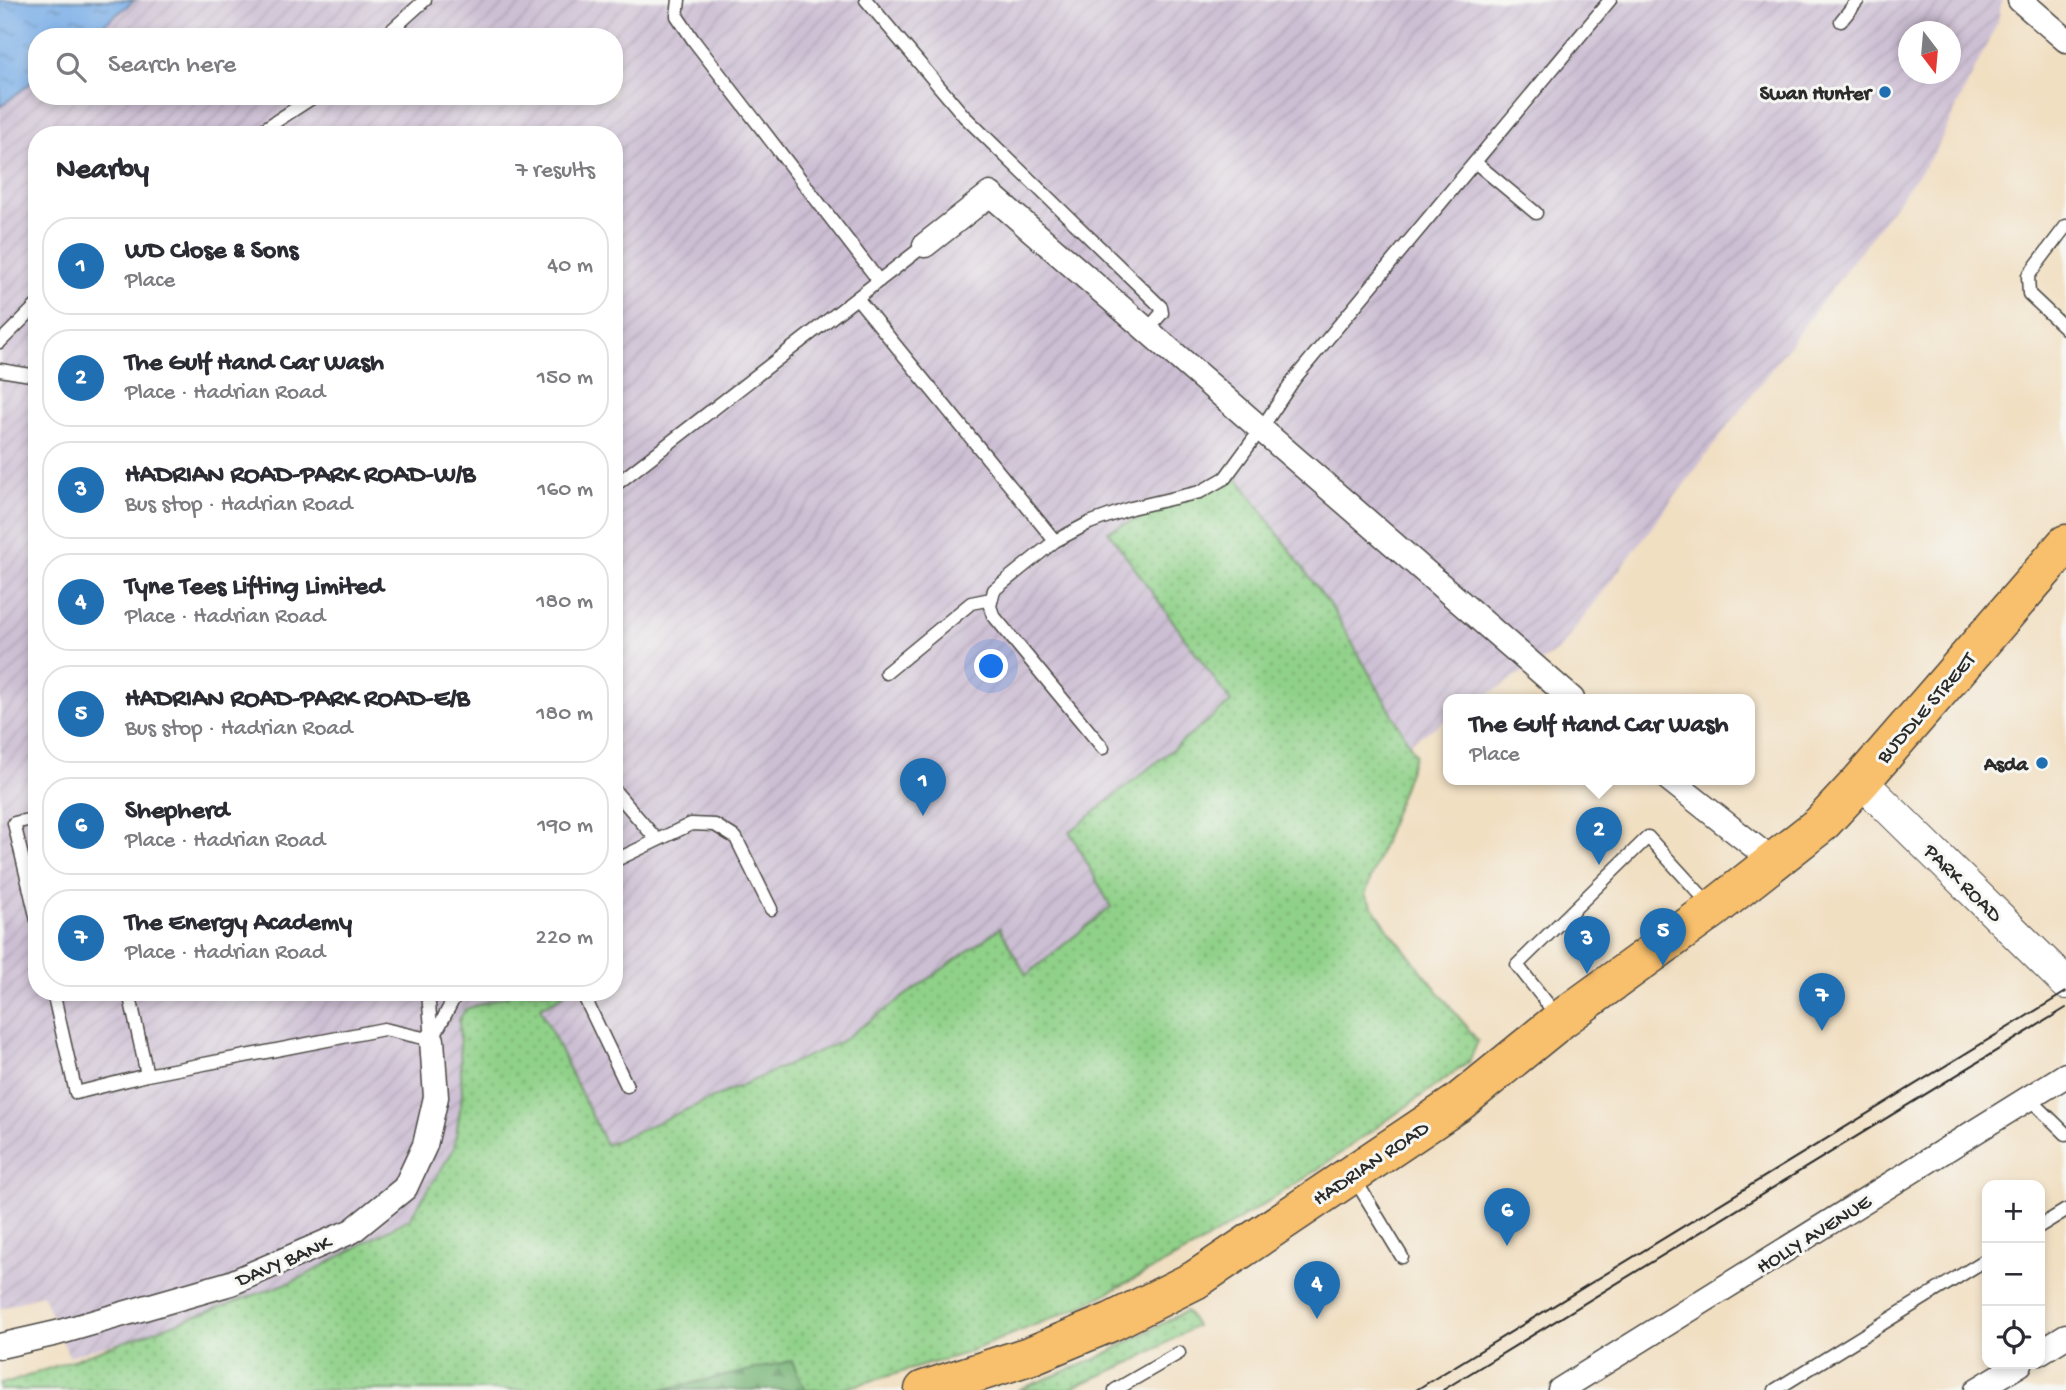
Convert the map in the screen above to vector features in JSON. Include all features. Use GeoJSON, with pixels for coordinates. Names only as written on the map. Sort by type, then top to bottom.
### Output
{"type":"FeatureCollection","features":[{"type":"Feature","properties":{"kind":"main road","name":"BUDDLE STREET"},"geometry":{"type":"LineString","coordinates":[[1774,862],[1821,824],[1861,781],[2066,544]]}},
{"type":"Feature","properties":{"kind":"main road","name":"HADRIAN ROAD"},"geometry":{"type":"LineString","coordinates":[[924,1390],[1032,1355],[1111,1322],[1195,1280],[1458,1102],[1560,1020],[1774,862]]}},
{"type":"Feature","properties":{"kind":"street"},"geometry":{"type":"LineString","coordinates":[[2021,0],[2066,40]]}},
{"type":"Feature","properties":{"kind":"street"},"geometry":{"type":"LineString","coordinates":[[925,245],[990,194],[1566,694]]}},
{"type":"Feature","properties":{"kind":"street","name":"PARK ROAD"},"geometry":{"type":"LineString","coordinates":[[1861,781],[2066,983]]}},
{"type":"Feature","properties":{"kind":"street"},"geometry":{"type":"LineString","coordinates":[[1677,785],[1774,862]]}},
{"type":"Feature","properties":{"kind":"street","name":"DAVY BANK"},"geometry":{"type":"LineString","coordinates":[[0,1346],[57,1333],[231,1283],[352,1231],[405,1188],[425,1145],[436,1097],[432,1040]]}},
{"type":"Feature","properties":{"kind":"street","name":"HOLLY AVENUE"},"geometry":{"type":"LineString","coordinates":[[1560,1390],[2066,1075]]}},
{"type":"Feature","properties":{"kind":"street"},"geometry":{"type":"LineString","coordinates":[[2045,1349],[2066,1336]]}},
{"type":"Feature","properties":{"kind":"street"},"geometry":{"type":"LineString","coordinates":[[1977,1390],[2012,1369]]}},
{"type":"Feature","properties":{"kind":"lane"},"geometry":{"type":"LineString","coordinates":[[394,28],[425,0]]}},
{"type":"Feature","properties":{"kind":"lane"},"geometry":{"type":"LineString","coordinates":[[679,0],[677,16],[694,41],[879,281]]}},
{"type":"Feature","properties":{"kind":"lane"},"geometry":{"type":"LineString","coordinates":[[866,0],[964,116],[1161,307],[1162,313],[1147,330]]}},
{"type":"Feature","properties":{"kind":"lane"},"geometry":{"type":"LineString","coordinates":[[1102,748],[999,624],[990,606],[994,590],[1055,541],[1090,523],[1130,508],[1200,492],[1225,478],[1295,378],[1610,0]]}},
{"type":"Feature","properties":{"kind":"lane"},"geometry":{"type":"LineString","coordinates":[[1840,20],[1858,0]]}},
{"type":"Feature","properties":{"kind":"lane"},"geometry":{"type":"LineString","coordinates":[[269,126],[301,105]]}},
{"type":"Feature","properties":{"kind":"lane"},"geometry":{"type":"LineString","coordinates":[[1476,163],[1536,213]]}},
{"type":"Feature","properties":{"kind":"lane"},"geometry":{"type":"LineString","coordinates":[[2066,226],[2028,276],[2029,294],[2066,329]]}},
{"type":"Feature","properties":{"kind":"lane"},"geometry":{"type":"LineString","coordinates":[[623,479],[925,245]]}},
{"type":"Feature","properties":{"kind":"lane"},"geometry":{"type":"LineString","coordinates":[[857,298],[1055,541]]}},
{"type":"Feature","properties":{"kind":"lane"},"geometry":{"type":"LineString","coordinates":[[0,342],[28,314]]}},
{"type":"Feature","properties":{"kind":"lane"},"geometry":{"type":"LineString","coordinates":[[0,370],[28,375]]}},
{"type":"Feature","properties":{"kind":"lane"},"geometry":{"type":"LineString","coordinates":[[886,673],[971,603],[991,598]]}},
{"type":"Feature","properties":{"kind":"lane"},"geometry":{"type":"LineString","coordinates":[[623,800],[657,840]]}},
{"type":"Feature","properties":{"kind":"lane"},"geometry":{"type":"LineString","coordinates":[[28,820],[14,822],[28,882]]}},
{"type":"Feature","properties":{"kind":"lane"},"geometry":{"type":"LineString","coordinates":[[623,857],[691,824],[715,825],[736,838],[771,909]]}},
{"type":"Feature","properties":{"kind":"lane"},"geometry":{"type":"LineString","coordinates":[[1560,1020],[1517,965],[1648,837],[1713,909]]}},
{"type":"Feature","properties":{"kind":"lane"},"geometry":{"type":"LineString","coordinates":[[55,1001],[76,1093],[147,1075],[384,1029],[432,1040]]}},
{"type":"Feature","properties":{"kind":"lane"},"geometry":{"type":"LineString","coordinates":[[131,1001],[147,1075]]}},
{"type":"Feature","properties":{"kind":"lane"},"geometry":{"type":"LineString","coordinates":[[429,1001],[432,1040]]}},
{"type":"Feature","properties":{"kind":"lane"},"geometry":{"type":"LineString","coordinates":[[432,1040],[453,1001]]}},
{"type":"Feature","properties":{"kind":"lane"},"geometry":{"type":"LineString","coordinates":[[586,1001],[627,1086]]}},
{"type":"Feature","properties":{"kind":"lane"},"geometry":{"type":"LineString","coordinates":[[2029,1098],[2066,1134]]}},
{"type":"Feature","properties":{"kind":"lane"},"geometry":{"type":"LineString","coordinates":[[1352,1174],[1402,1257]]}},
{"type":"Feature","properties":{"kind":"lane"},"geometry":{"type":"LineString","coordinates":[[2045,1223],[2066,1210]]}},
{"type":"Feature","properties":{"kind":"lane"},"geometry":{"type":"LineString","coordinates":[[1775,1390],[1982,1262]]}},
{"type":"Feature","properties":{"kind":"lane"},"geometry":{"type":"LineString","coordinates":[[1115,1390],[1179,1353]]}},
{"type":"Feature","properties":{"kind":"shaded area"},"geometry":{"type":"Polygon","coordinates":[[[135,0],[2002,0],[1998,21],[1935,152],[1559,650],[1489,694],[1443,694],[1443,722],[1330,792],[788,1157],[69,1356],[42,1294],[0,1309],[0,107],[28,85],[28,105],[623,105],[623,28],[99,28],[135,0]]]}},
{"type":"Feature","properties":{"kind":"green space"},"geometry":{"type":"Polygon","coordinates":[[[1237,477],[1334,611],[1415,754],[1365,895],[1388,929],[1478,1041],[1469,1062],[1308,1176],[1194,1248],[1082,1306],[963,1354],[840,1390],[0,1390],[0,1383],[11,1382],[299,1279],[410,1218],[454,1149],[462,1096],[459,1020],[465,1009],[490,1001],[553,1001],[540,1008],[606,1145],[840,1042],[1000,928],[1026,975],[1111,907],[1070,832],[1231,702],[1108,531],[1237,477]]]}},
{"type":"Feature","properties":{"kind":"green space"},"geometry":{"type":"Polygon","coordinates":[[[1186,1311],[1196,1326],[1136,1360],[1067,1390],[1018,1390],[1096,1359],[1186,1311]]]}},
{"type":"Feature","properties":{"kind":"green space"},"geometry":{"type":"Polygon","coordinates":[[[792,1361],[805,1390],[661,1390],[792,1361]]]}},
{"type":"Feature","properties":{"kind":"water"},"geometry":{"type":"Polygon","coordinates":[[[0,0],[135,0],[99,28],[28,28],[28,85],[0,107],[0,0]]]}},
{"type":"Feature","properties":{"kind":"tram line"},"geometry":{"type":"LineString","coordinates":[[1416,1390],[2066,992]]}},
{"type":"Feature","properties":{"kind":"tram line"},"geometry":{"type":"LineString","coordinates":[[1443,1390],[2066,1008]]}},
{"type":"Feature","properties":{"kind":"place","name":"Swan Hunter"},"geometry":{"type":"Point","coordinates":[1885,92]}},
{"type":"Feature","properties":{"kind":"place","name":"Asda"},"geometry":{"type":"Point","coordinates":[2042,763]}},
{"type":"Feature","properties":{"kind":"place","name":"WD Close & Sons"},"geometry":{"type":"Point","coordinates":[923,816]}},
{"type":"Feature","properties":{"kind":"place","name":"The Gulf Hand Car Wash"},"geometry":{"type":"Point","coordinates":[1599,865]}},
{"type":"Feature","properties":{"kind":"place","name":"HADRIAN ROAD-PARK ROAD-E/B"},"geometry":{"type":"Point","coordinates":[1663,966]}},
{"type":"Feature","properties":{"kind":"place","name":"HADRIAN ROAD-PARK ROAD-W/B"},"geometry":{"type":"Point","coordinates":[1587,974]}},
{"type":"Feature","properties":{"kind":"place","name":"The Energy Academy"},"geometry":{"type":"Point","coordinates":[1822,1031]}},
{"type":"Feature","properties":{"kind":"place","name":"Shepherd"},"geometry":{"type":"Point","coordinates":[1507,1246]}},
{"type":"Feature","properties":{"kind":"place","name":"Tyne Tees Lifting Limited"},"geometry":{"type":"Point","coordinates":[1317,1319]}}]}
